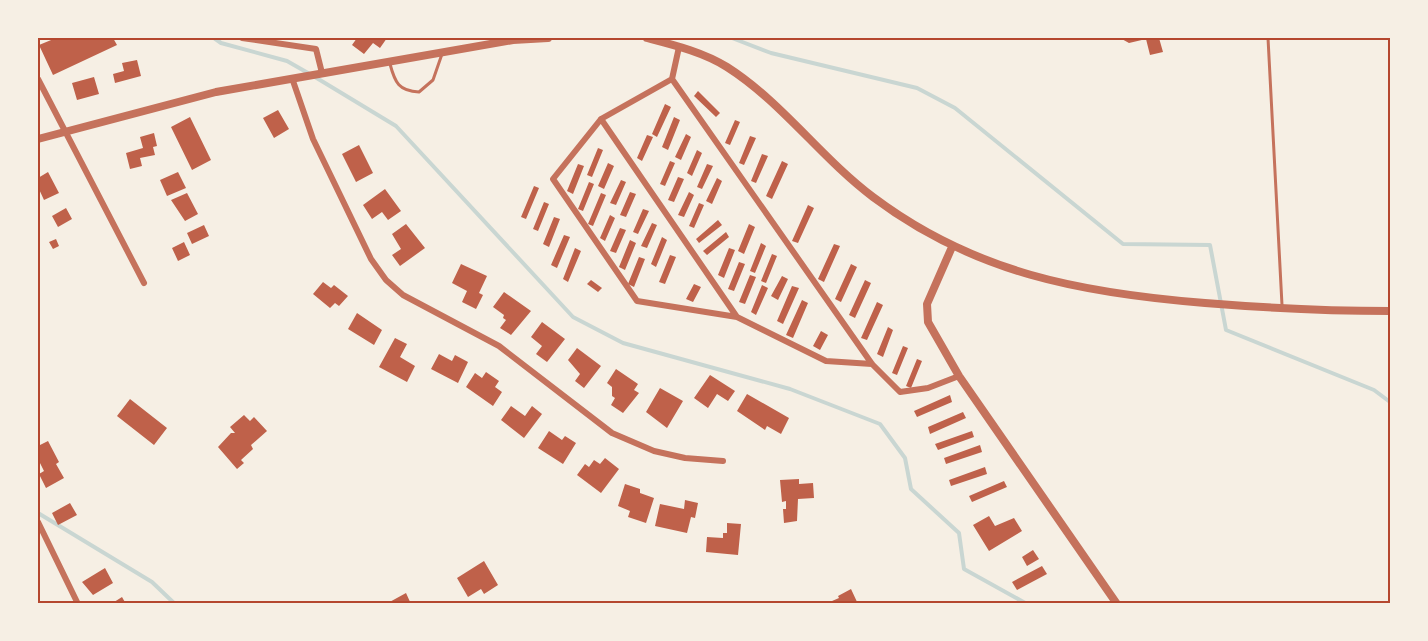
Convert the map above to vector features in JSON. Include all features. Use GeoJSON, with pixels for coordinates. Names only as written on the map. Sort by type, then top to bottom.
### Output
{"type":"FeatureCollection","features":[{"type":"Feature","properties":{"kind":"street"},"geometry":{"type":"LineString","coordinates":[[242,38],[316,49],[322,73]]}},
{"type":"Feature","properties":{"kind":"street"},"geometry":{"type":"LineString","coordinates":[[38,139],[216,92],[532,38],[548,38]]}},
{"type":"Feature","properties":{"kind":"street"},"geometry":{"type":"LineString","coordinates":[[647,38],[679,47],[727,67],[758,90],[865,191],[904,219],[952,247],[995,266],[1084,290],[1157,300],[1282,310],[1390,311]]}},
{"type":"Feature","properties":{"kind":"street"},"geometry":{"type":"LineString","coordinates":[[679,47],[672,79],[872,364],[900,392],[928,388],[959,376]]}},
{"type":"Feature","properties":{"kind":"street"},"geometry":{"type":"LineString","coordinates":[[292,78],[313,139],[371,259],[386,280],[403,295],[499,346],[612,433],[654,451],[685,458],[723,461]]}},
{"type":"Feature","properties":{"kind":"street"},"geometry":{"type":"LineString","coordinates":[[38,79],[144,283]]}},
{"type":"Feature","properties":{"kind":"street"},"geometry":{"type":"LineString","coordinates":[[672,79],[601,119],[553,179],[617,273],[637,301],[737,317],[826,361],[872,364]]}},
{"type":"Feature","properties":{"kind":"street"},"geometry":{"type":"LineString","coordinates":[[601,119],[737,317]]}},
{"type":"Feature","properties":{"kind":"street"},"geometry":{"type":"LineString","coordinates":[[952,247],[927,304],[928,322],[959,376],[1117,603]]}},
{"type":"Feature","properties":{"kind":"street"},"geometry":{"type":"LineString","coordinates":[[38,522],[78,603]]}},
{"type":"Feature","properties":{"kind":"lane"},"geometry":{"type":"LineString","coordinates":[[1268,38],[1282,310]]}},
{"type":"Feature","properties":{"kind":"lane"},"geometry":{"type":"LineString","coordinates":[[390,62],[394,82],[405,91],[419,92],[433,80],[442,54]]}},
{"type":"Feature","properties":{"kind":"building"},"geometry":{"type":"Polygon","coordinates":[[[56,38],[113,38],[117,45],[53,75],[39,45],[56,38]]]}},
{"type":"Feature","properties":{"kind":"building"},"geometry":{"type":"Polygon","coordinates":[[[357,38],[387,38],[380,48],[373,43],[364,54],[352,45],[357,38]]]}},
{"type":"Feature","properties":{"kind":"building"},"geometry":{"type":"Polygon","coordinates":[[[1120,38],[1159,38],[1163,52],[1150,55],[1146,39],[1129,43],[1120,38]]]}},
{"type":"Feature","properties":{"kind":"building"},"geometry":{"type":"Polygon","coordinates":[[[137,60],[141,76],[115,83],[113,74],[124,71],[122,63],[137,60]]]}},
{"type":"Feature","properties":{"kind":"building"},"geometry":{"type":"Polygon","coordinates":[[[94,77],[99,94],[77,100],[72,83],[94,77]]]}},
{"type":"Feature","properties":{"kind":"building"},"geometry":{"type":"Polygon","coordinates":[[[698,91],[720,113],[716,117],[694,96],[698,91]]]}},
{"type":"Feature","properties":{"kind":"building"},"geometry":{"type":"Polygon","coordinates":[[[665,104],[671,107],[657,137],[652,134],[665,104]]]}},
{"type":"Feature","properties":{"kind":"building"},"geometry":{"type":"Polygon","coordinates":[[[278,110],[289,129],[274,138],[263,118],[278,110]]]}},
{"type":"Feature","properties":{"kind":"building"},"geometry":{"type":"Polygon","coordinates":[[[190,117],[211,160],[192,170],[171,127],[190,117]]]}},
{"type":"Feature","properties":{"kind":"building"},"geometry":{"type":"Polygon","coordinates":[[[674,117],[680,120],[668,150],[662,147],[674,117]]]}},
{"type":"Feature","properties":{"kind":"building"},"geometry":{"type":"Polygon","coordinates":[[[735,120],[740,122],[730,145],[725,143],[735,120]]]}},
{"type":"Feature","properties":{"kind":"building"},"geometry":{"type":"Polygon","coordinates":[[[154,133],[157,146],[153,147],[155,155],[140,158],[142,166],[130,169],[126,153],[143,148],[140,137],[154,133]]]}},
{"type":"Feature","properties":{"kind":"building"},"geometry":{"type":"Polygon","coordinates":[[[686,134],[691,137],[681,160],[675,157],[686,134]]]}},
{"type":"Feature","properties":{"kind":"building"},"geometry":{"type":"Polygon","coordinates":[[[647,135],[653,137],[642,161],[637,158],[647,135]]]}},
{"type":"Feature","properties":{"kind":"building"},"geometry":{"type":"Polygon","coordinates":[[[750,136],[756,138],[744,165],[739,163],[750,136]]]}},
{"type":"Feature","properties":{"kind":"building"},"geometry":{"type":"Polygon","coordinates":[[[359,145],[373,173],[356,182],[342,154],[359,145]]]}},
{"type":"Feature","properties":{"kind":"building"},"geometry":{"type":"Polygon","coordinates":[[[598,148],[603,150],[592,177],[587,175],[598,148]]]}},
{"type":"Feature","properties":{"kind":"building"},"geometry":{"type":"Polygon","coordinates":[[[697,150],[702,153],[692,176],[687,173],[697,150]]]}},
{"type":"Feature","properties":{"kind":"building"},"geometry":{"type":"Polygon","coordinates":[[[762,154],[768,156],[756,183],[751,181],[762,154]]]}},
{"type":"Feature","properties":{"kind":"building"},"geometry":{"type":"Polygon","coordinates":[[[670,161],[675,163],[665,186],[660,184],[670,161]]]}},
{"type":"Feature","properties":{"kind":"building"},"geometry":{"type":"Polygon","coordinates":[[[782,161],[788,164],[772,199],[766,196],[782,161]]]}},
{"type":"Feature","properties":{"kind":"building"},"geometry":{"type":"Polygon","coordinates":[[[608,163],[614,166],[604,189],[598,186],[608,163]]]}},
{"type":"Feature","properties":{"kind":"building"},"geometry":{"type":"Polygon","coordinates":[[[578,164],[584,166],[573,194],[567,191],[578,164]]]}},
{"type":"Feature","properties":{"kind":"building"},"geometry":{"type":"Polygon","coordinates":[[[707,164],[713,166],[702,189],[697,187],[707,164]]]}},
{"type":"Feature","properties":{"kind":"building"},"geometry":{"type":"Polygon","coordinates":[[[48,172],[59,193],[44,200],[38,187],[38,178],[48,172]]]}},
{"type":"Feature","properties":{"kind":"building"},"geometry":{"type":"Polygon","coordinates":[[[178,172],[186,188],[167,196],[160,180],[178,172]]]}},
{"type":"Feature","properties":{"kind":"building"},"geometry":{"type":"Polygon","coordinates":[[[678,177],[684,179],[674,202],[668,200],[678,177]]]}},
{"type":"Feature","properties":{"kind":"building"},"geometry":{"type":"Polygon","coordinates":[[[717,178],[722,181],[712,204],[706,201],[717,178]]]}},
{"type":"Feature","properties":{"kind":"building"},"geometry":{"type":"Polygon","coordinates":[[[621,180],[626,182],[616,205],[610,203],[621,180]]]}},
{"type":"Feature","properties":{"kind":"building"},"geometry":{"type":"Polygon","coordinates":[[[589,182],[594,184],[583,211],[578,209],[589,182]]]}},
{"type":"Feature","properties":{"kind":"building"},"geometry":{"type":"Polygon","coordinates":[[[534,186],[539,188],[526,219],[521,217],[534,186]]]}},
{"type":"Feature","properties":{"kind":"building"},"geometry":{"type":"Polygon","coordinates":[[[385,189],[401,211],[388,220],[382,212],[372,219],[363,205],[385,189]]]}},
{"type":"Feature","properties":{"kind":"building"},"geometry":{"type":"Polygon","coordinates":[[[630,192],[636,194],[626,217],[620,215],[630,192]]]}},
{"type":"Feature","properties":{"kind":"building"},"geometry":{"type":"Polygon","coordinates":[[[689,192],[694,195],[684,217],[678,215],[689,192]]]}},
{"type":"Feature","properties":{"kind":"building"},"geometry":{"type":"Polygon","coordinates":[[[187,193],[198,214],[185,221],[171,200],[187,193]]]}},
{"type":"Feature","properties":{"kind":"building"},"geometry":{"type":"Polygon","coordinates":[[[601,193],[606,195],[593,226],[588,224],[601,193]]]}},
{"type":"Feature","properties":{"kind":"building"},"geometry":{"type":"Polygon","coordinates":[[[544,202],[549,204],[538,231],[533,229],[544,202]]]}},
{"type":"Feature","properties":{"kind":"building"},"geometry":{"type":"Polygon","coordinates":[[[699,203],[704,205],[694,228],[689,226],[699,203]]]}},
{"type":"Feature","properties":{"kind":"building"},"geometry":{"type":"Polygon","coordinates":[[[808,205],[814,208],[798,243],[792,241],[808,205]]]}},
{"type":"Feature","properties":{"kind":"building"},"geometry":{"type":"Polygon","coordinates":[[[66,208],[72,219],[58,227],[52,216],[66,208]]]}},
{"type":"Feature","properties":{"kind":"building"},"geometry":{"type":"Polygon","coordinates":[[[643,209],[649,211],[638,234],[633,232],[643,209]]]}},
{"type":"Feature","properties":{"kind":"building"},"geometry":{"type":"Polygon","coordinates":[[[610,215],[615,218],[605,241],[600,238],[610,215]]]}},
{"type":"Feature","properties":{"kind":"building"},"geometry":{"type":"Polygon","coordinates":[[[554,217],[560,219],[549,247],[543,244],[554,217]]]}},
{"type":"Feature","properties":{"kind":"building"},"geometry":{"type":"Polygon","coordinates":[[[718,220],[722,225],[699,243],[696,239],[718,220]]]}},
{"type":"Feature","properties":{"kind":"building"},"geometry":{"type":"Polygon","coordinates":[[[652,223],[657,225],[647,248],[641,246],[652,223]]]}},
{"type":"Feature","properties":{"kind":"building"},"geometry":{"type":"Polygon","coordinates":[[[406,224],[425,248],[400,266],[392,255],[401,249],[392,234],[406,224]]]}},
{"type":"Feature","properties":{"kind":"building"},"geometry":{"type":"Polygon","coordinates":[[[749,224],[755,227],[744,254],[738,251],[749,224]]]}},
{"type":"Feature","properties":{"kind":"building"},"geometry":{"type":"Polygon","coordinates":[[[204,225],[209,236],[192,244],[187,233],[204,225]]]}},
{"type":"Feature","properties":{"kind":"building"},"geometry":{"type":"Polygon","coordinates":[[[620,228],[626,230],[616,253],[610,251],[620,228]]]}},
{"type":"Feature","properties":{"kind":"building"},"geometry":{"type":"Polygon","coordinates":[[[726,232],[729,237],[707,255],[703,251],[726,232]]]}},
{"type":"Feature","properties":{"kind":"building"},"geometry":{"type":"Polygon","coordinates":[[[564,235],[570,237],[557,268],[551,265],[564,235]]]}},
{"type":"Feature","properties":{"kind":"building"},"geometry":{"type":"Polygon","coordinates":[[[662,237],[667,240],[656,267],[651,264],[662,237]]]}},
{"type":"Feature","properties":{"kind":"building"},"geometry":{"type":"Polygon","coordinates":[[[56,239],[59,246],[53,249],[49,242],[56,239]]]}},
{"type":"Feature","properties":{"kind":"building"},"geometry":{"type":"Polygon","coordinates":[[[630,240],[636,243],[625,270],[619,267],[630,240]]]}},
{"type":"Feature","properties":{"kind":"building"},"geometry":{"type":"Polygon","coordinates":[[[184,242],[190,255],[178,261],[172,248],[184,242]]]}},
{"type":"Feature","properties":{"kind":"building"},"geometry":{"type":"Polygon","coordinates":[[[761,243],[766,246],[755,273],[750,271],[761,243]]]}},
{"type":"Feature","properties":{"kind":"building"},"geometry":{"type":"Polygon","coordinates":[[[834,244],[840,246],[824,282],[818,279],[834,244]]]}},
{"type":"Feature","properties":{"kind":"building"},"geometry":{"type":"Polygon","coordinates":[[[575,248],[581,251],[568,282],[563,279],[575,248]]]}},
{"type":"Feature","properties":{"kind":"building"},"geometry":{"type":"Polygon","coordinates":[[[729,248],[735,250],[724,278],[718,275],[729,248]]]}},
{"type":"Feature","properties":{"kind":"building"},"geometry":{"type":"Polygon","coordinates":[[[772,254],[777,256],[766,283],[761,281],[772,254]]]}},
{"type":"Feature","properties":{"kind":"building"},"geometry":{"type":"Polygon","coordinates":[[[670,255],[676,257],[665,284],[659,282],[670,255]]]}},
{"type":"Feature","properties":{"kind":"building"},"geometry":{"type":"Polygon","coordinates":[[[639,257],[645,259],[634,287],[628,284],[639,257]]]}},
{"type":"Feature","properties":{"kind":"building"},"geometry":{"type":"Polygon","coordinates":[[[739,262],[745,264],[734,291],[728,289],[739,262]]]}},
{"type":"Feature","properties":{"kind":"building"},"geometry":{"type":"Polygon","coordinates":[[[461,264],[487,276],[479,293],[483,295],[476,309],[462,302],[467,291],[452,283],[461,264]]]}},
{"type":"Feature","properties":{"kind":"building"},"geometry":{"type":"Polygon","coordinates":[[[851,264],[857,267],[841,302],[835,299],[851,264]]]}},
{"type":"Feature","properties":{"kind":"building"},"geometry":{"type":"Polygon","coordinates":[[[750,275],[756,277],[745,304],[739,302],[750,275]]]}},
{"type":"Feature","properties":{"kind":"building"},"geometry":{"type":"Polygon","coordinates":[[[782,276],[788,279],[778,300],[771,296],[782,276]]]}},
{"type":"Feature","properties":{"kind":"building"},"geometry":{"type":"Polygon","coordinates":[[[591,280],[602,288],[598,292],[587,284],[591,280]]]}},
{"type":"Feature","properties":{"kind":"building"},"geometry":{"type":"Polygon","coordinates":[[[865,280],[871,283],[855,318],[849,315],[865,280]]]}},
{"type":"Feature","properties":{"kind":"building"},"geometry":{"type":"Polygon","coordinates":[[[323,282],[331,288],[334,285],[348,296],[339,306],[335,303],[330,308],[313,294],[323,282]]]}},
{"type":"Feature","properties":{"kind":"building"},"geometry":{"type":"Polygon","coordinates":[[[694,284],[701,287],[693,302],[686,299],[694,284]]]}},
{"type":"Feature","properties":{"kind":"building"},"geometry":{"type":"Polygon","coordinates":[[[762,285],[768,288],[756,315],[751,312],[762,285]]]}},
{"type":"Feature","properties":{"kind":"building"},"geometry":{"type":"Polygon","coordinates":[[[792,286],[799,288],[783,324],[777,321],[792,286]]]}},
{"type":"Feature","properties":{"kind":"building"},"geometry":{"type":"Polygon","coordinates":[[[504,292],[531,311],[511,335],[500,328],[506,320],[503,318],[504,315],[493,307],[504,292]]]}},
{"type":"Feature","properties":{"kind":"building"},"geometry":{"type":"Polygon","coordinates":[[[802,300],[808,303],[793,338],[786,335],[802,300]]]}},
{"type":"Feature","properties":{"kind":"building"},"geometry":{"type":"Polygon","coordinates":[[[877,302],[883,305],[867,340],[861,338],[877,302]]]}},
{"type":"Feature","properties":{"kind":"building"},"geometry":{"type":"Polygon","coordinates":[[[357,313],[382,330],[374,345],[348,329],[357,313]]]}},
{"type":"Feature","properties":{"kind":"building"},"geometry":{"type":"Polygon","coordinates":[[[542,322],[565,339],[547,362],[536,354],[542,346],[531,337],[542,322]]]}},
{"type":"Feature","properties":{"kind":"building"},"geometry":{"type":"Polygon","coordinates":[[[888,327],[893,330],[883,357],[877,354],[888,327]]]}},
{"type":"Feature","properties":{"kind":"building"},"geometry":{"type":"Polygon","coordinates":[[[821,331],[828,335],[820,350],[813,346],[821,331]]]}},
{"type":"Feature","properties":{"kind":"building"},"geometry":{"type":"Polygon","coordinates":[[[395,338],[407,344],[400,357],[415,366],[407,382],[379,367],[395,338]]]}},
{"type":"Feature","properties":{"kind":"building"},"geometry":{"type":"Polygon","coordinates":[[[903,346],[908,348],[897,375],[892,373],[903,346]]]}},
{"type":"Feature","properties":{"kind":"building"},"geometry":{"type":"Polygon","coordinates":[[[577,348],[601,366],[584,388],[575,381],[580,374],[568,360],[577,348]]]}},
{"type":"Feature","properties":{"kind":"building"},"geometry":{"type":"Polygon","coordinates":[[[439,354],[452,361],[455,355],[468,362],[458,383],[431,369],[439,354]]]}},
{"type":"Feature","properties":{"kind":"building"},"geometry":{"type":"Polygon","coordinates":[[[917,359],[922,361],[911,388],[906,386],[917,359]]]}},
{"type":"Feature","properties":{"kind":"building"},"geometry":{"type":"Polygon","coordinates":[[[616,369],[638,384],[634,390],[639,393],[623,413],[611,405],[615,398],[612,396],[612,387],[607,383],[616,369]]]}},
{"type":"Feature","properties":{"kind":"building"},"geometry":{"type":"Polygon","coordinates":[[[486,372],[499,381],[495,387],[502,392],[493,406],[466,387],[475,373],[482,378],[486,372]]]}},
{"type":"Feature","properties":{"kind":"building"},"geometry":{"type":"Polygon","coordinates":[[[710,375],[735,391],[728,401],[717,394],[708,408],[694,398],[710,375]]]}},
{"type":"Feature","properties":{"kind":"building"},"geometry":{"type":"Polygon","coordinates":[[[660,388],[683,401],[667,428],[646,412],[660,388]]]}},
{"type":"Feature","properties":{"kind":"building"},"geometry":{"type":"Polygon","coordinates":[[[747,394],[789,418],[781,434],[767,426],[765,430],[737,411],[747,394]]]}},
{"type":"Feature","properties":{"kind":"building"},"geometry":{"type":"Polygon","coordinates":[[[950,395],[952,402],[917,417],[914,411],[950,395]]]}},
{"type":"Feature","properties":{"kind":"building"},"geometry":{"type":"Polygon","coordinates":[[[130,399],[167,428],[154,445],[117,416],[130,399]]]}},
{"type":"Feature","properties":{"kind":"building"},"geometry":{"type":"Polygon","coordinates":[[[511,406],[525,416],[532,406],[542,414],[524,438],[501,420],[511,406]]]}},
{"type":"Feature","properties":{"kind":"building"},"geometry":{"type":"Polygon","coordinates":[[[963,412],[966,418],[930,434],[928,427],[963,412]]]}},
{"type":"Feature","properties":{"kind":"building"},"geometry":{"type":"Polygon","coordinates":[[[244,415],[250,421],[254,417],[267,431],[251,445],[253,449],[241,460],[244,463],[237,469],[218,447],[231,433],[235,433],[230,427],[244,415]]]}},
{"type":"Feature","properties":{"kind":"building"},"geometry":{"type":"Polygon","coordinates":[[[549,431],[562,440],[565,436],[576,443],[563,464],[538,448],[549,431]]]}},
{"type":"Feature","properties":{"kind":"building"},"geometry":{"type":"Polygon","coordinates":[[[972,431],[974,437],[938,450],[935,444],[972,431]]]}},
{"type":"Feature","properties":{"kind":"building"},"geometry":{"type":"Polygon","coordinates":[[[48,441],[64,478],[46,488],[39,474],[44,471],[38,459],[38,446],[48,441]]]}},
{"type":"Feature","properties":{"kind":"building"},"geometry":{"type":"Polygon","coordinates":[[[980,445],[982,452],[946,464],[944,458],[980,445]]]}},
{"type":"Feature","properties":{"kind":"building"},"geometry":{"type":"Polygon","coordinates":[[[605,458],[619,469],[601,493],[577,475],[585,464],[589,467],[594,460],[600,464],[605,458]]]}},
{"type":"Feature","properties":{"kind":"building"},"geometry":{"type":"Polygon","coordinates":[[[985,467],[987,474],[951,486],[949,480],[985,467]]]}},
{"type":"Feature","properties":{"kind":"building"},"geometry":{"type":"Polygon","coordinates":[[[799,479],[799,484],[813,483],[814,498],[798,499],[797,521],[784,523],[783,509],[786,509],[786,501],[782,502],[780,480],[799,479]]]}},
{"type":"Feature","properties":{"kind":"building"},"geometry":{"type":"Polygon","coordinates":[[[1004,481],[1007,487],[972,502],[969,496],[1004,481]]]}},
{"type":"Feature","properties":{"kind":"building"},"geometry":{"type":"Polygon","coordinates":[[[625,484],[640,489],[640,493],[654,498],[646,523],[628,517],[630,511],[618,506],[625,484]]]}},
{"type":"Feature","properties":{"kind":"building"},"geometry":{"type":"Polygon","coordinates":[[[685,500],[698,503],[695,518],[691,517],[687,533],[655,526],[660,504],[684,509],[685,500]]]}},
{"type":"Feature","properties":{"kind":"building"},"geometry":{"type":"Polygon","coordinates":[[[70,503],[77,515],[58,525],[52,513],[70,503]]]}},
{"type":"Feature","properties":{"kind":"building"},"geometry":{"type":"Polygon","coordinates":[[[989,516],[995,526],[1014,518],[1022,531],[989,551],[973,525],[989,516]]]}},
{"type":"Feature","properties":{"kind":"building"},"geometry":{"type":"Polygon","coordinates":[[[727,523],[741,524],[738,555],[706,552],[707,537],[723,538],[723,533],[727,533],[727,523]]]}},
{"type":"Feature","properties":{"kind":"building"},"geometry":{"type":"Polygon","coordinates":[[[1033,550],[1039,559],[1027,566],[1022,557],[1033,550]]]}},
{"type":"Feature","properties":{"kind":"building"},"geometry":{"type":"Polygon","coordinates":[[[484,561],[498,585],[484,594],[481,589],[468,597],[457,578],[484,561]]]}},
{"type":"Feature","properties":{"kind":"building"},"geometry":{"type":"Polygon","coordinates":[[[1042,566],[1047,574],[1017,590],[1012,582],[1042,566]]]}},
{"type":"Feature","properties":{"kind":"building"},"geometry":{"type":"Polygon","coordinates":[[[105,568],[113,583],[93,595],[82,582],[105,568]]]}},
{"type":"Feature","properties":{"kind":"building"},"geometry":{"type":"Polygon","coordinates":[[[851,589],[858,604],[833,604],[832,601],[839,598],[838,596],[851,589]]]}},
{"type":"Feature","properties":{"kind":"building"},"geometry":{"type":"Polygon","coordinates":[[[406,593],[411,604],[386,604],[406,593]]]}},
{"type":"Feature","properties":{"kind":"building"},"geometry":{"type":"Polygon","coordinates":[[[122,597],[126,604],[111,604],[122,597]]]}},
{"type":"Feature","properties":{"kind":"waterway"},"geometry":{"type":"LineString","coordinates":[[214,38],[221,43],[287,61],[308,73]]}},
{"type":"Feature","properties":{"kind":"waterway"},"geometry":{"type":"LineString","coordinates":[[732,38],[771,53],[917,88],[955,108],[1123,244],[1210,245],[1226,330],[1374,390],[1390,402]]}},
{"type":"Feature","properties":{"kind":"waterway"},"geometry":{"type":"LineString","coordinates":[[315,77],[396,126],[573,317],[623,343],[790,389],[880,424],[905,458],[911,489],[959,533],[964,569],[1027,604]]}},
{"type":"Feature","properties":{"kind":"waterway"},"geometry":{"type":"LineString","coordinates":[[38,513],[152,582],[175,604]]}}]}
